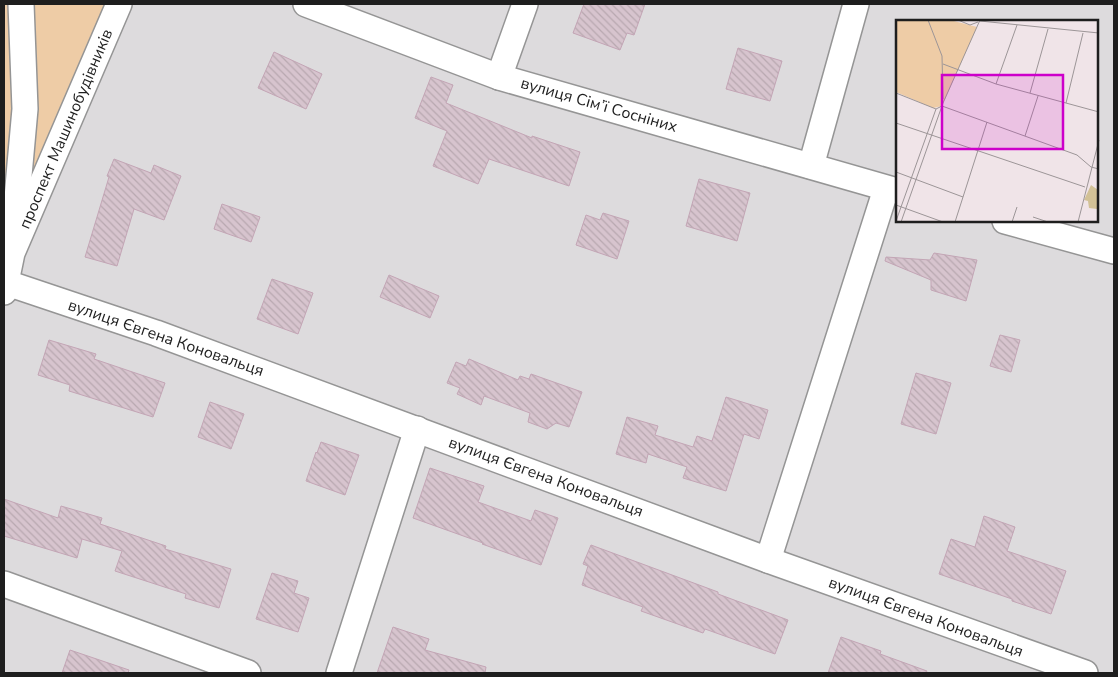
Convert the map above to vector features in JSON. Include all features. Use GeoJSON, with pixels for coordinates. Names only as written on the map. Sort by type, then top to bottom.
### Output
{"type":"FeatureCollection","features":[{"type":"Feature","properties":{"kind":"street"},"geometry":{"type":"LineString","coordinates":[[12,253],[25,109],[21,4]]}},
{"type":"Feature","properties":{"kind":"street","name":"проспект Машинобудівників"},"geometry":{"type":"LineString","coordinates":[[5,287],[12,253],[119,4]]}},
{"type":"Feature","properties":{"kind":"street","name":"вулиця Сім’ї Сосніних"},"geometry":{"type":"LineString","coordinates":[[306,4],[500,77],[892,190]]}},
{"type":"Feature","properties":{"kind":"street"},"geometry":{"type":"LineString","coordinates":[[500,77],[525,4]]}},
{"type":"Feature","properties":{"kind":"street"},"geometry":{"type":"LineString","coordinates":[[811,166],[856,4]]}},
{"type":"Feature","properties":{"kind":"street"},"geometry":{"type":"LineString","coordinates":[[768,560],[892,190]]}},
{"type":"Feature","properties":{"kind":"street"},"geometry":{"type":"LineString","coordinates":[[1009,222],[1114,251]]}},
{"type":"Feature","properties":{"kind":"street","name":"вулиця Євгена Коновальця"},"geometry":{"type":"LineString","coordinates":[[5,287],[156,333],[768,560],[1084,673]]}},
{"type":"Feature","properties":{"kind":"street"},"geometry":{"type":"LineString","coordinates":[[339,673],[417,429]]}},
{"type":"Feature","properties":{"kind":"street"},"geometry":{"type":"LineString","coordinates":[[4,584],[248,673]]}},
{"type":"Feature","properties":{"kind":"shaded area"},"geometry":{"type":"Polygon","coordinates":[[[4,4],[122,4],[4,277],[4,4]]]}},
{"type":"Feature","properties":{"kind":"shaded area"},"geometry":{"type":"Polygon","coordinates":[[[126,4],[1114,4],[1114,673],[4,673],[4,277],[126,4]]]}},
{"type":"Feature","properties":{"kind":"building"},"geometry":{"type":"Polygon","coordinates":[[[584,4],[645,4],[634,35],[627,33],[620,50],[573,33],[584,4]]]}},
{"type":"Feature","properties":{"kind":"building"},"geometry":{"type":"Polygon","coordinates":[[[738,48],[782,61],[770,101],[726,89],[738,48]]]}},
{"type":"Feature","properties":{"kind":"building"},"geometry":{"type":"Polygon","coordinates":[[[274,52],[322,74],[306,109],[258,88],[274,52]]]}},
{"type":"Feature","properties":{"kind":"building"},"geometry":{"type":"Polygon","coordinates":[[[431,77],[453,85],[446,103],[532,138],[532,136],[580,152],[569,186],[489,159],[478,184],[433,166],[447,131],[415,118],[431,77]]]}},
{"type":"Feature","properties":{"kind":"building"},"geometry":{"type":"Polygon","coordinates":[[[114,159],[151,173],[154,165],[181,176],[164,220],[134,209],[117,266],[85,257],[109,177],[107,176],[114,159]]]}},
{"type":"Feature","properties":{"kind":"building"},"geometry":{"type":"Polygon","coordinates":[[[699,179],[750,193],[737,241],[686,226],[699,179]]]}},
{"type":"Feature","properties":{"kind":"building"},"geometry":{"type":"Polygon","coordinates":[[[222,204],[260,217],[251,242],[214,229],[222,204]]]}},
{"type":"Feature","properties":{"kind":"building"},"geometry":{"type":"Polygon","coordinates":[[[603,213],[629,221],[617,259],[576,245],[586,215],[600,220],[603,213]]]}},
{"type":"Feature","properties":{"kind":"building"},"geometry":{"type":"Polygon","coordinates":[[[934,253],[977,260],[966,301],[931,290],[931,280],[885,261],[886,257],[930,260],[934,253]]]}},
{"type":"Feature","properties":{"kind":"building"},"geometry":{"type":"Polygon","coordinates":[[[389,275],[439,296],[430,318],[380,297],[389,275]]]}},
{"type":"Feature","properties":{"kind":"building"},"geometry":{"type":"Polygon","coordinates":[[[272,279],[313,293],[298,334],[257,319],[272,279]]]}},
{"type":"Feature","properties":{"kind":"building"},"geometry":{"type":"Polygon","coordinates":[[[1000,335],[1020,340],[1011,372],[990,366],[1000,335]]]}},
{"type":"Feature","properties":{"kind":"building"},"geometry":{"type":"Polygon","coordinates":[[[49,340],[96,354],[94,359],[165,383],[153,417],[69,391],[70,385],[38,375],[49,340]]]}},
{"type":"Feature","properties":{"kind":"building"},"geometry":{"type":"Polygon","coordinates":[[[469,359],[518,380],[520,376],[529,379],[531,374],[582,392],[569,427],[556,423],[547,429],[528,422],[530,413],[484,396],[481,405],[457,394],[460,388],[447,383],[456,362],[466,366],[469,359]]]}},
{"type":"Feature","properties":{"kind":"building"},"geometry":{"type":"Polygon","coordinates":[[[916,373],[951,383],[936,434],[901,424],[916,373]]]}},
{"type":"Feature","properties":{"kind":"building"},"geometry":{"type":"Polygon","coordinates":[[[726,397],[768,410],[759,439],[744,434],[726,491],[683,478],[687,467],[648,454],[646,463],[616,454],[627,417],[658,426],[655,435],[693,447],[697,436],[712,441],[726,397]]]}},
{"type":"Feature","properties":{"kind":"building"},"geometry":{"type":"Polygon","coordinates":[[[210,402],[244,414],[231,449],[198,437],[210,402]]]}},
{"type":"Feature","properties":{"kind":"building"},"geometry":{"type":"Polygon","coordinates":[[[321,442],[359,455],[345,495],[306,481],[321,442]]]}},
{"type":"Feature","properties":{"kind":"building"},"geometry":{"type":"Polygon","coordinates":[[[430,468],[484,486],[478,502],[531,521],[535,510],[558,518],[541,565],[413,518],[430,468]]]}},
{"type":"Feature","properties":{"kind":"building"},"geometry":{"type":"Polygon","coordinates":[[[4,499],[58,518],[61,506],[102,518],[100,524],[166,546],[165,549],[231,569],[219,608],[185,598],[186,594],[115,571],[122,551],[82,539],[77,558],[4,536],[4,499]]]}},
{"type":"Feature","properties":{"kind":"building"},"geometry":{"type":"Polygon","coordinates":[[[984,516],[1015,527],[1007,551],[1066,571],[1051,614],[939,574],[951,539],[975,547],[984,516]]]}},
{"type":"Feature","properties":{"kind":"building"},"geometry":{"type":"Polygon","coordinates":[[[591,545],[788,620],[775,654],[705,629],[703,633],[641,611],[643,607],[582,585],[588,566],[583,564],[591,545]]]}},
{"type":"Feature","properties":{"kind":"building"},"geometry":{"type":"Polygon","coordinates":[[[272,573],[298,581],[294,593],[309,598],[298,632],[256,619],[272,573]]]}},
{"type":"Feature","properties":{"kind":"building"},"geometry":{"type":"Polygon","coordinates":[[[393,627],[429,639],[425,650],[486,667],[485,673],[377,673],[393,627]]]}},
{"type":"Feature","properties":{"kind":"building"},"geometry":{"type":"Polygon","coordinates":[[[841,637],[881,651],[880,654],[927,671],[926,673],[828,673],[841,637]]]}},
{"type":"Feature","properties":{"kind":"building"},"geometry":{"type":"Polygon","coordinates":[[[70,650],[129,670],[128,673],[62,673],[70,650]]]}}]}
